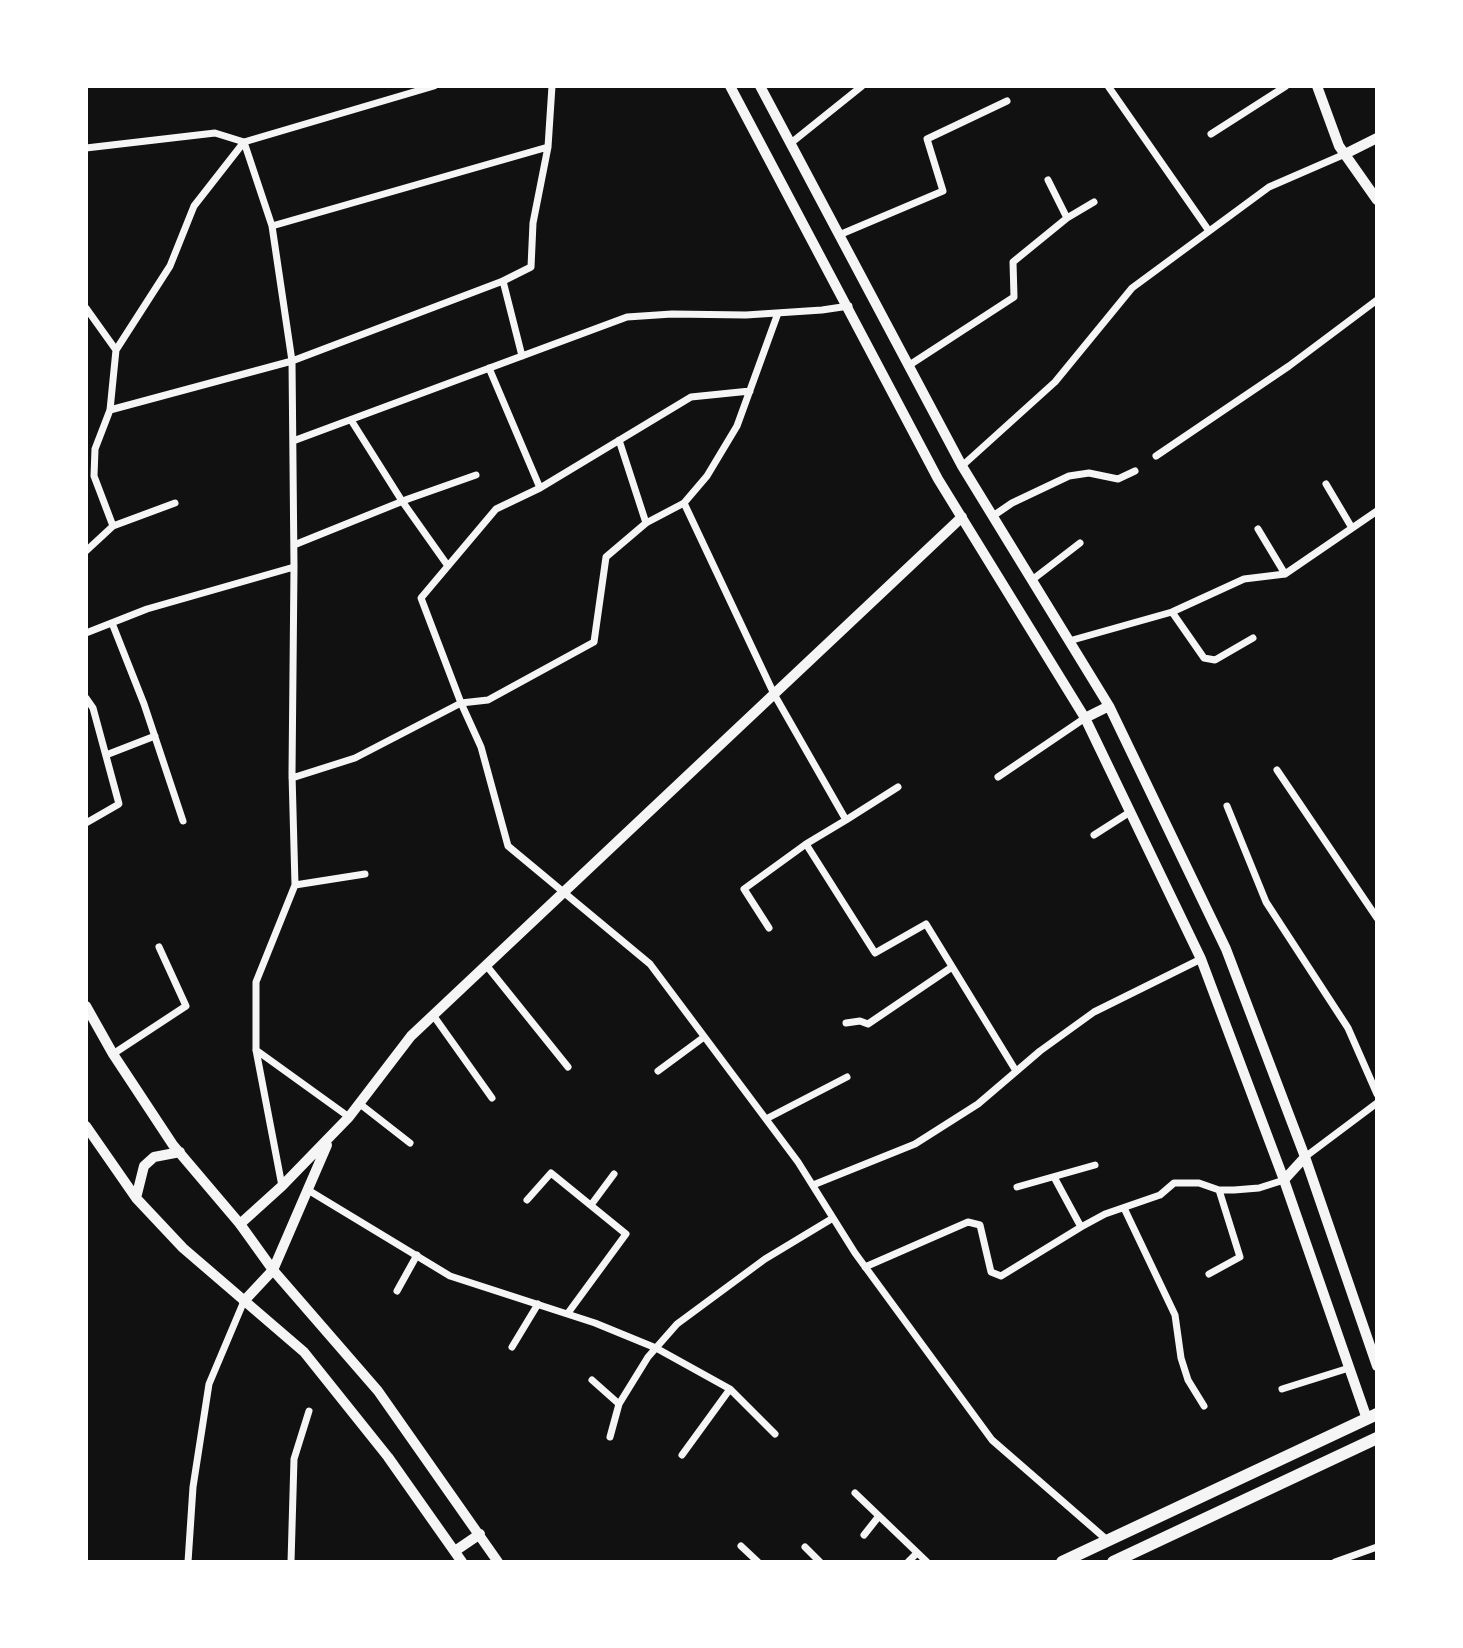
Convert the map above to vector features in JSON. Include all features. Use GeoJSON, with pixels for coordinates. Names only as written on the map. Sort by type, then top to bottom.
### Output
{"type":"FeatureCollection","features":[{"type":"Feature","properties":{"kind":"main road"},"geometry":{"type":"LineString","coordinates":[[730,86],[939,479],[1085,718],[1201,960],[1284,1180],[1349,1368],[1372,1416],[1062,1562]]}},
{"type":"Feature","properties":{"kind":"main road"},"geometry":{"type":"LineString","coordinates":[[760,86],[962,466],[1109,706],[1226,949],[1305,1157],[1377,1366]]}},
{"type":"Feature","properties":{"kind":"main road"},"geometry":{"type":"LineString","coordinates":[[849,306],[870,295]]}},
{"type":"Feature","properties":{"kind":"main road"},"geometry":{"type":"LineString","coordinates":[[1085,718],[1109,706]]}},
{"type":"Feature","properties":{"kind":"main road"},"geometry":{"type":"LineString","coordinates":[[86,1006],[113,1055],[180,1152],[240,1224],[273,1270],[378,1391],[498,1562]]}},
{"type":"Feature","properties":{"kind":"main road"},"geometry":{"type":"LineString","coordinates":[[86,1126],[136,1198],[183,1248],[304,1352],[388,1457],[462,1562]]}},
{"type":"Feature","properties":{"kind":"main road"},"geometry":{"type":"LineString","coordinates":[[136,1198],[144,1166],[154,1157],[180,1152]]}},
{"type":"Feature","properties":{"kind":"main road"},"geometry":{"type":"LineString","coordinates":[[1284,1180],[1305,1157]]}},
{"type":"Feature","properties":{"kind":"main road"},"geometry":{"type":"LineString","coordinates":[[1114,1562],[1136,1558],[1377,1438]]}},
{"type":"Feature","properties":{"kind":"main road"},"geometry":{"type":"LineString","coordinates":[[455,1551],[480,1534]]}},
{"type":"Feature","properties":{"kind":"street"},"geometry":{"type":"LineString","coordinates":[[86,148],[215,133],[244,142],[434,86]]}},
{"type":"Feature","properties":{"kind":"street"},"geometry":{"type":"LineString","coordinates":[[110,410],[292,360],[503,281],[531,267],[533,223],[548,148],[552,86]]}},
{"type":"Feature","properties":{"kind":"street"},"geometry":{"type":"LineString","coordinates":[[790,143],[862,86]]}},
{"type":"Feature","properties":{"kind":"street"},"geometry":{"type":"LineString","coordinates":[[1108,86],[1209,231]]}},
{"type":"Feature","properties":{"kind":"street"},"geometry":{"type":"LineString","coordinates":[[1211,134],[1286,86]]}},
{"type":"Feature","properties":{"kind":"street"},"geometry":{"type":"LineString","coordinates":[[1317,86],[1339,146],[1377,200]]}},
{"type":"Feature","properties":{"kind":"street"},"geometry":{"type":"LineString","coordinates":[[839,235],[943,191],[927,139],[1007,101]]}},
{"type":"Feature","properties":{"kind":"street"},"geometry":{"type":"LineString","coordinates":[[962,466],[1055,382],[1132,288],[1269,187],[1377,138]]}},
{"type":"Feature","properties":{"kind":"street"},"geometry":{"type":"LineString","coordinates":[[244,142],[272,226],[292,360],[292,778],[295,885],[256,982],[256,1050],[282,1186]]}},
{"type":"Feature","properties":{"kind":"street"},"geometry":{"type":"LineString","coordinates":[[113,526],[94,476],[95,449],[110,410],[116,350],[170,266],[194,206],[244,142]]}},
{"type":"Feature","properties":{"kind":"street"},"geometry":{"type":"LineString","coordinates":[[272,226],[548,148]]}},
{"type":"Feature","properties":{"kind":"street"},"geometry":{"type":"LineString","coordinates":[[1048,180],[1067,218]]}},
{"type":"Feature","properties":{"kind":"street"},"geometry":{"type":"LineString","coordinates":[[908,366],[1014,297],[1013,262],[1067,218],[1094,202]]}},
{"type":"Feature","properties":{"kind":"street"},"geometry":{"type":"LineString","coordinates":[[503,281],[522,356]]}},
{"type":"Feature","properties":{"kind":"street"},"geometry":{"type":"LineString","coordinates":[[1156,456],[1289,366],[1377,300]]}},
{"type":"Feature","properties":{"kind":"street"},"geometry":{"type":"LineString","coordinates":[[293,441],[627,317],[778,313],[849,306]]}},
{"type":"Feature","properties":{"kind":"street"},"geometry":{"type":"LineString","coordinates":[[86,308],[116,350]]}},
{"type":"Feature","properties":{"kind":"street"},"geometry":{"type":"LineString","coordinates":[[292,778],[355,758],[461,703],[488,700],[594,642],[606,557],[646,523],[684,503],[707,476],[737,426],[778,313]]}},
{"type":"Feature","properties":{"kind":"street"},"geometry":{"type":"LineString","coordinates":[[489,369],[540,488]]}},
{"type":"Feature","properties":{"kind":"street"},"geometry":{"type":"LineString","coordinates":[[750,391],[691,397],[540,488],[496,509],[421,598],[461,703],[481,747],[508,846],[650,964],[766,1119],[813,1185],[865,1267],[992,1440],[1108,1541]]}},
{"type":"Feature","properties":{"kind":"street"},"geometry":{"type":"LineString","coordinates":[[351,420],[402,501],[448,566]]}},
{"type":"Feature","properties":{"kind":"street"},"geometry":{"type":"LineString","coordinates":[[619,440],[646,523]]}},
{"type":"Feature","properties":{"kind":"street"},"geometry":{"type":"LineString","coordinates":[[86,452],[95,449]]}},
{"type":"Feature","properties":{"kind":"street"},"geometry":{"type":"LineString","coordinates":[[993,516],[1012,503],[1069,476],[1089,473],[1118,479],[1135,471]]}},
{"type":"Feature","properties":{"kind":"street"},"geometry":{"type":"LineString","coordinates":[[294,545],[402,501],[476,475]]}},
{"type":"Feature","properties":{"kind":"street"},"geometry":{"type":"LineString","coordinates":[[1326,484],[1352,528]]}},
{"type":"Feature","properties":{"kind":"street"},"geometry":{"type":"LineString","coordinates":[[86,551],[113,526],[175,503]]}},
{"type":"Feature","properties":{"kind":"street"},"geometry":{"type":"LineString","coordinates":[[684,503],[774,694],[846,820]]}},
{"type":"Feature","properties":{"kind":"street"},"geometry":{"type":"LineString","coordinates":[[1069,641],[1172,612],[1244,579],[1285,574],[1377,512]]}},
{"type":"Feature","properties":{"kind":"street"},"geometry":{"type":"LineString","coordinates":[[240,1224],[330,1138],[360,1104],[411,1036],[962,517]]}},
{"type":"Feature","properties":{"kind":"street"},"geometry":{"type":"LineString","coordinates":[[1258,530],[1285,574]]}},
{"type":"Feature","properties":{"kind":"street"},"geometry":{"type":"LineString","coordinates":[[1032,580],[1080,543]]}},
{"type":"Feature","properties":{"kind":"street"},"geometry":{"type":"LineString","coordinates":[[86,633],[147,609],[294,567]]}},
{"type":"Feature","properties":{"kind":"street"},"geometry":{"type":"LineString","coordinates":[[1172,612],[1204,659],[1215,660],[1253,638]]}},
{"type":"Feature","properties":{"kind":"street"},"geometry":{"type":"LineString","coordinates":[[112,623],[145,704],[183,821]]}},
{"type":"Feature","properties":{"kind":"street"},"geometry":{"type":"LineString","coordinates":[[86,698],[93,708],[119,804],[86,823]]}},
{"type":"Feature","properties":{"kind":"street"},"geometry":{"type":"LineString","coordinates":[[998,777],[1085,718]]}},
{"type":"Feature","properties":{"kind":"street"},"geometry":{"type":"LineString","coordinates":[[106,755],[155,736]]}},
{"type":"Feature","properties":{"kind":"street"},"geometry":{"type":"LineString","coordinates":[[1277,770],[1377,918]]}},
{"type":"Feature","properties":{"kind":"street"},"geometry":{"type":"LineString","coordinates":[[769,928],[744,889],[806,844],[898,787]]}},
{"type":"Feature","properties":{"kind":"street"},"geometry":{"type":"LineString","coordinates":[[1227,806],[1266,902],[1348,1028],[1377,1094]]}},
{"type":"Feature","properties":{"kind":"street"},"geometry":{"type":"LineString","coordinates":[[1094,835],[1130,812]]}},
{"type":"Feature","properties":{"kind":"street"},"geometry":{"type":"LineString","coordinates":[[806,844],[875,953],[926,924],[1016,1071]]}},
{"type":"Feature","properties":{"kind":"street"},"geometry":{"type":"LineString","coordinates":[[295,885],[365,874]]}},
{"type":"Feature","properties":{"kind":"street"},"geometry":{"type":"LineString","coordinates":[[113,1055],[187,1006],[159,947]]}},
{"type":"Feature","properties":{"kind":"street"},"geometry":{"type":"LineString","coordinates":[[813,1185],[915,1144],[978,1104],[1040,1051],[1094,1012],[1201,960]]}},
{"type":"Feature","properties":{"kind":"street"},"geometry":{"type":"LineString","coordinates":[[486,965],[568,1067]]}},
{"type":"Feature","properties":{"kind":"street"},"geometry":{"type":"LineString","coordinates":[[846,1023],[860,1021],[867,1024],[952,967]]}},
{"type":"Feature","properties":{"kind":"street"},"geometry":{"type":"LineString","coordinates":[[433,1015],[492,1098]]}},
{"type":"Feature","properties":{"kind":"street"},"geometry":{"type":"LineString","coordinates":[[658,1071],[704,1037]]}},
{"type":"Feature","properties":{"kind":"street"},"geometry":{"type":"LineString","coordinates":[[256,1050],[349,1117]]}},
{"type":"Feature","properties":{"kind":"street"},"geometry":{"type":"LineString","coordinates":[[766,1119],[847,1077]]}},
{"type":"Feature","properties":{"kind":"street"},"geometry":{"type":"LineString","coordinates":[[1305,1157],[1377,1102]]}},
{"type":"Feature","properties":{"kind":"street"},"geometry":{"type":"LineString","coordinates":[[360,1104],[410,1143]]}},
{"type":"Feature","properties":{"kind":"street"},"geometry":{"type":"LineString","coordinates":[[188,1562],[193,1487],[209,1384],[244,1301],[273,1270],[330,1138]]}},
{"type":"Feature","properties":{"kind":"street"},"geometry":{"type":"LineString","coordinates":[[1017,1187],[1096,1165]]}},
{"type":"Feature","properties":{"kind":"street"},"geometry":{"type":"LineString","coordinates":[[527,1200],[551,1172],[626,1234],[568,1313]]}},
{"type":"Feature","properties":{"kind":"street"},"geometry":{"type":"LineString","coordinates":[[591,1205],[614,1174]]}},
{"type":"Feature","properties":{"kind":"street"},"geometry":{"type":"LineString","coordinates":[[1054,1177],[1081,1227]]}},
{"type":"Feature","properties":{"kind":"street"},"geometry":{"type":"LineString","coordinates":[[865,1267],[968,1222],[980,1225],[991,1272],[1001,1276],[1105,1214],[1160,1195],[1174,1183],[1199,1183],[1219,1189],[1259,1188],[1284,1180]]}},
{"type":"Feature","properties":{"kind":"street"},"geometry":{"type":"LineString","coordinates":[[1209,1274],[1240,1257],[1219,1189]]}},
{"type":"Feature","properties":{"kind":"street"},"geometry":{"type":"LineString","coordinates":[[308,1190],[450,1276],[568,1313],[656,1348],[730,1389],[775,1434]]}},
{"type":"Feature","properties":{"kind":"street"},"geometry":{"type":"LineString","coordinates":[[1124,1208],[1175,1315],[1181,1358],[1188,1380],[1204,1406]]}},
{"type":"Feature","properties":{"kind":"street"},"geometry":{"type":"LineString","coordinates":[[610,1437],[619,1404],[656,1348],[677,1324],[765,1259],[833,1218]]}},
{"type":"Feature","properties":{"kind":"street"},"geometry":{"type":"LineString","coordinates":[[397,1291],[417,1255]]}},
{"type":"Feature","properties":{"kind":"street"},"geometry":{"type":"LineString","coordinates":[[512,1347],[538,1304]]}},
{"type":"Feature","properties":{"kind":"street"},"geometry":{"type":"LineString","coordinates":[[1282,1390],[1349,1368]]}},
{"type":"Feature","properties":{"kind":"street"},"geometry":{"type":"LineString","coordinates":[[592,1380],[619,1404]]}},
{"type":"Feature","properties":{"kind":"street"},"geometry":{"type":"LineString","coordinates":[[682,1455],[730,1389]]}},
{"type":"Feature","properties":{"kind":"street"},"geometry":{"type":"LineString","coordinates":[[291,1562],[295,1459],[309,1411]]}},
{"type":"Feature","properties":{"kind":"street"},"geometry":{"type":"LineString","coordinates":[[855,1493],[927,1562]]}},
{"type":"Feature","properties":{"kind":"street"},"geometry":{"type":"LineString","coordinates":[[864,1535],[879,1516]]}},
{"type":"Feature","properties":{"kind":"street"},"geometry":{"type":"LineString","coordinates":[[741,1546],[758,1562]]}},
{"type":"Feature","properties":{"kind":"street"},"geometry":{"type":"LineString","coordinates":[[805,1547],[820,1562]]}},
{"type":"Feature","properties":{"kind":"street"},"geometry":{"type":"LineString","coordinates":[[1335,1562],[1377,1547]]}},
{"type":"Feature","properties":{"kind":"street"},"geometry":{"type":"LineString","coordinates":[[908,1562],[918,1553]]}}]}
